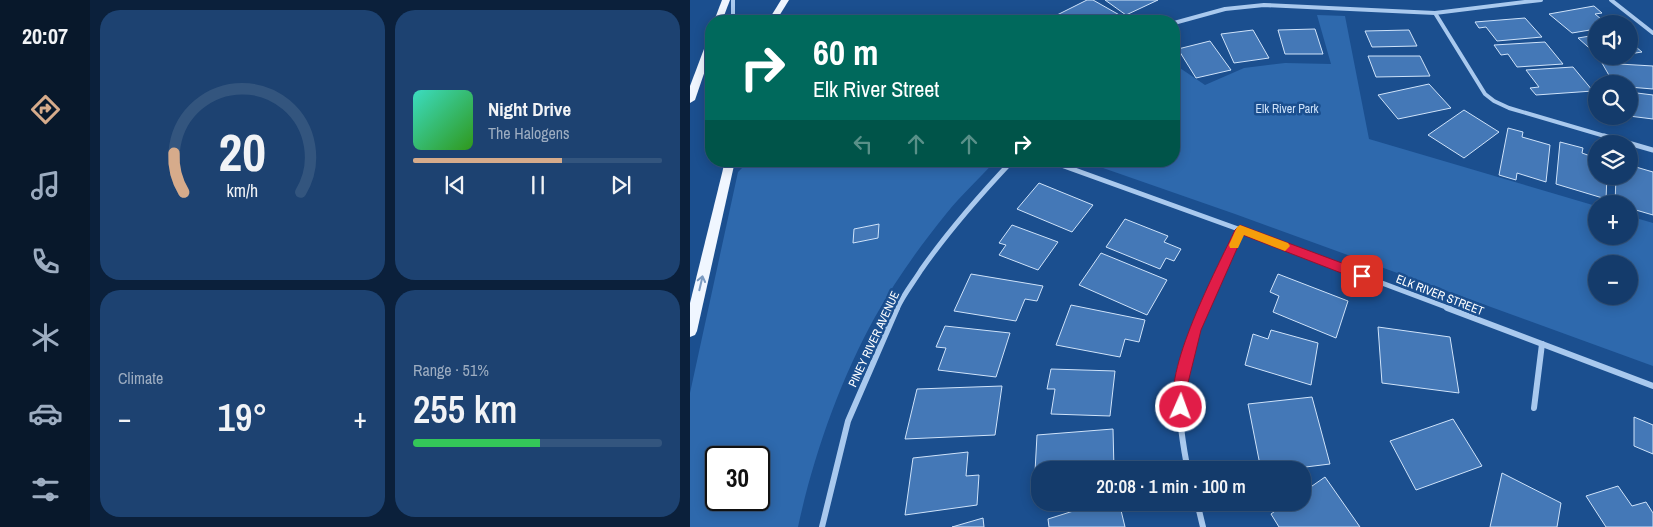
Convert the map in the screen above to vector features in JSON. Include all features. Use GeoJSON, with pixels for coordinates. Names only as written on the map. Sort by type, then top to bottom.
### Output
{"type":"FeatureCollection","features":[{"type":"Feature","properties":{"kind":"main road"},"geometry":{"type":"LineString","coordinates":[[720,15],[726,0]]}},
{"type":"Feature","properties":{"kind":"main road"},"geometry":{"type":"LineString","coordinates":[[776,15],[785,0]]}},
{"type":"Feature","properties":{"kind":"main road"},"geometry":{"type":"LineString","coordinates":[[690,100],[705,58]]}},
{"type":"Feature","properties":{"kind":"main road"},"geometry":{"type":"LineString","coordinates":[[690,331],[729,167]]}},
{"type":"Feature","properties":{"kind":"street"},"geometry":{"type":"LineString","coordinates":[[732,0],[733,15]]}},
{"type":"Feature","properties":{"kind":"street"},"geometry":{"type":"LineString","coordinates":[[1180,21],[1225,9],[1264,5],[1435,12],[1541,0]]}},
{"type":"Feature","properties":{"kind":"street"},"geometry":{"type":"LineString","coordinates":[[1611,0],[1653,33]]}},
{"type":"Feature","properties":{"kind":"street"},"geometry":{"type":"LineString","coordinates":[[1435,12],[1485,94],[1494,102],[1653,150]]}},
{"type":"Feature","properties":{"kind":"street","name":"PINEY RIVER AVENUE"},"geometry":{"type":"LineString","coordinates":[[822,527],[848,421],[901,300],[964,212],[1006,167]]}},
{"type":"Feature","properties":{"kind":"street","name":"ELK RIVER STREET"},"geometry":{"type":"LineString","coordinates":[[1067,167],[1240,230],[1653,386]]}},
{"type":"Feature","properties":{"kind":"street"},"geometry":{"type":"LineString","coordinates":[[1186,461],[1179,391],[1194,330],[1240,230]]}},
{"type":"Feature","properties":{"kind":"street"},"geometry":{"type":"LineString","coordinates":[[1534,408],[1542,344]]}},
{"type":"Feature","properties":{"kind":"street"},"geometry":{"type":"LineString","coordinates":[[1199,511],[1203,527]]}},
{"type":"Feature","properties":{"kind":"green space","name":"Elk River Park"},"geometry":{"type":"Polygon","coordinates":[[[1317,15],[1345,16],[1369,139],[1588,204],[1588,245],[1638,245],[1638,219],[1653,223],[1653,366],[1100,167],[1180,167],[1180,68],[1205,85],[1244,68],[1285,63],[1331,64],[1317,15]]]}},
{"type":"Feature","properties":{"kind":"green space"},"geometry":{"type":"Polygon","coordinates":[[[743,167],[989,167],[952,207],[899,277],[862,341],[829,419],[811,474],[798,527],[690,527],[690,393],[738,172],[743,167]]]}},
{"type":"Feature","properties":{"kind":"building"},"geometry":{"type":"Polygon","coordinates":[[[1087,0],[1093,0],[1119,15],[1057,15],[1087,0]]]}},
{"type":"Feature","properties":{"kind":"building"},"geometry":{"type":"Polygon","coordinates":[[[1105,0],[1158,0],[1126,15],[1105,0]]]}},
{"type":"Feature","properties":{"kind":"building"},"geometry":{"type":"Polygon","coordinates":[[[1594,6],[1602,13],[1588,15],[1588,30],[1572,33],[1549,14],[1594,6]]]}},
{"type":"Feature","properties":{"kind":"building"},"geometry":{"type":"Polygon","coordinates":[[[1525,18],[1542,37],[1497,41],[1486,27],[1479,28],[1475,22],[1525,18]]]}},
{"type":"Feature","properties":{"kind":"building"},"geometry":{"type":"Polygon","coordinates":[[[1315,29],[1323,54],[1285,54],[1278,30],[1315,29]]]}},
{"type":"Feature","properties":{"kind":"building"},"geometry":{"type":"Polygon","coordinates":[[[1253,30],[1269,58],[1234,63],[1221,34],[1253,30]]]}},
{"type":"Feature","properties":{"kind":"building"},"geometry":{"type":"Polygon","coordinates":[[[1409,30],[1417,46],[1372,47],[1365,31],[1409,30]]]}},
{"type":"Feature","properties":{"kind":"building"},"geometry":{"type":"Polygon","coordinates":[[[1588,36],[1588,47],[1578,38],[1588,36]]]}},
{"type":"Feature","properties":{"kind":"building"},"geometry":{"type":"Polygon","coordinates":[[[1210,41],[1231,70],[1196,78],[1180,52],[1180,48],[1210,41]]]}},
{"type":"Feature","properties":{"kind":"building"},"geometry":{"type":"Polygon","coordinates":[[[1545,42],[1563,64],[1517,67],[1508,54],[1501,55],[1494,45],[1545,42]]]}},
{"type":"Feature","properties":{"kind":"building"},"geometry":{"type":"Polygon","coordinates":[[[1368,56],[1420,56],[1430,76],[1376,77],[1368,56]]]}},
{"type":"Feature","properties":{"kind":"building"},"geometry":{"type":"Polygon","coordinates":[[[1603,65],[1653,66],[1653,89],[1638,88],[1638,75],[1609,75],[1603,65]]]}},
{"type":"Feature","properties":{"kind":"building"},"geometry":{"type":"Polygon","coordinates":[[[1573,67],[1588,85],[1588,91],[1536,95],[1530,88],[1539,87],[1526,70],[1573,67]]]}},
{"type":"Feature","properties":{"kind":"building"},"geometry":{"type":"Polygon","coordinates":[[[1429,84],[1451,108],[1398,119],[1378,95],[1429,84]]]}},
{"type":"Feature","properties":{"kind":"building"},"geometry":{"type":"Polygon","coordinates":[[[1638,93],[1653,95],[1653,119],[1638,117],[1638,93]]]}},
{"type":"Feature","properties":{"kind":"building"},"geometry":{"type":"Polygon","coordinates":[[[1464,110],[1499,132],[1464,158],[1428,135],[1464,110]]]}},
{"type":"Feature","properties":{"kind":"building"},"geometry":{"type":"Polygon","coordinates":[[[1508,128],[1523,132],[1522,137],[1550,145],[1546,182],[1517,173],[1516,180],[1499,175],[1508,128]]]}},
{"type":"Feature","properties":{"kind":"building"},"geometry":{"type":"Polygon","coordinates":[[[1560,142],[1583,148],[1582,153],[1588,155],[1588,185],[1607,185],[1606,195],[1593,195],[1556,184],[1560,142]]]}},
{"type":"Feature","properties":{"kind":"building"},"geometry":{"type":"Polygon","coordinates":[[[1638,168],[1653,172],[1653,215],[1638,211],[1638,195],[1615,195],[1616,185],[1638,185],[1638,168]]]}},
{"type":"Feature","properties":{"kind":"building"},"geometry":{"type":"Polygon","coordinates":[[[1039,183],[1093,205],[1072,232],[1017,209],[1039,183]]]}},
{"type":"Feature","properties":{"kind":"building"},"geometry":{"type":"Polygon","coordinates":[[[1125,219],[1168,236],[1164,242],[1181,249],[1174,261],[1166,258],[1160,269],[1106,247],[1125,219]]]}},
{"type":"Feature","properties":{"kind":"building"},"geometry":{"type":"Polygon","coordinates":[[[879,224],[878,238],[853,243],[854,229],[879,224]]]}},
{"type":"Feature","properties":{"kind":"building"},"geometry":{"type":"Polygon","coordinates":[[[1012,225],[1058,242],[1038,270],[999,255],[1006,245],[999,243],[1012,225]]]}},
{"type":"Feature","properties":{"kind":"building"},"geometry":{"type":"Polygon","coordinates":[[[1101,253],[1167,280],[1147,315],[1079,285],[1101,253]]]}},
{"type":"Feature","properties":{"kind":"building"},"geometry":{"type":"Polygon","coordinates":[[[971,274],[1043,286],[1037,301],[1025,299],[1016,321],[954,311],[971,274]]]}},
{"type":"Feature","properties":{"kind":"building"},"geometry":{"type":"Polygon","coordinates":[[[1278,274],[1348,301],[1336,338],[1273,312],[1279,296],[1270,292],[1278,274]]]}},
{"type":"Feature","properties":{"kind":"building"},"geometry":{"type":"Polygon","coordinates":[[[1071,305],[1145,320],[1139,342],[1125,339],[1120,357],[1056,345],[1071,305]]]}},
{"type":"Feature","properties":{"kind":"building"},"geometry":{"type":"Polygon","coordinates":[[[945,326],[1010,333],[996,377],[938,370],[946,348],[936,347],[945,326]]]}},
{"type":"Feature","properties":{"kind":"building"},"geometry":{"type":"Polygon","coordinates":[[[1378,327],[1450,337],[1459,393],[1382,383],[1378,327]]]}},
{"type":"Feature","properties":{"kind":"building"},"geometry":{"type":"Polygon","coordinates":[[[1271,330],[1318,343],[1311,385],[1245,365],[1253,334],[1268,339],[1271,330]]]}},
{"type":"Feature","properties":{"kind":"building"},"geometry":{"type":"Polygon","coordinates":[[[1051,369],[1115,371],[1110,416],[1051,414],[1055,389],[1047,389],[1051,369]]]}},
{"type":"Feature","properties":{"kind":"building"},"geometry":{"type":"Polygon","coordinates":[[[1002,386],[995,435],[905,439],[917,389],[1002,386]]]}},
{"type":"Feature","properties":{"kind":"building"},"geometry":{"type":"Polygon","coordinates":[[[1312,397],[1330,464],[1311,466],[1311,461],[1259,461],[1248,404],[1312,397]]]}},
{"type":"Feature","properties":{"kind":"building"},"geometry":{"type":"Polygon","coordinates":[[[1634,417],[1653,425],[1653,454],[1634,446],[1634,417]]]}},
{"type":"Feature","properties":{"kind":"building"},"geometry":{"type":"Polygon","coordinates":[[[1453,419],[1482,466],[1416,490],[1390,441],[1453,419]]]}},
{"type":"Feature","properties":{"kind":"building"},"geometry":{"type":"Polygon","coordinates":[[[1113,429],[1114,461],[1036,461],[1037,435],[1113,429]]]}},
{"type":"Feature","properties":{"kind":"building"},"geometry":{"type":"Polygon","coordinates":[[[968,452],[966,476],[979,475],[977,505],[905,515],[913,458],[968,452]]]}},
{"type":"Feature","properties":{"kind":"building"},"geometry":{"type":"Polygon","coordinates":[[[1502,473],[1561,503],[1557,527],[1490,527],[1502,473]]]}},
{"type":"Feature","properties":{"kind":"building"},"geometry":{"type":"Polygon","coordinates":[[[1325,477],[1360,527],[1279,527],[1271,514],[1275,511],[1311,511],[1311,487],[1325,477]]]}},
{"type":"Feature","properties":{"kind":"building"},"geometry":{"type":"Polygon","coordinates":[[[1618,486],[1632,506],[1646,502],[1653,513],[1653,527],[1606,527],[1586,496],[1618,486]]]}},
{"type":"Feature","properties":{"kind":"building"},"geometry":{"type":"Polygon","coordinates":[[[1073,511],[1121,511],[1125,527],[1049,527],[1048,519],[1073,511]]]}},
{"type":"Feature","properties":{"kind":"building"},"geometry":{"type":"Polygon","coordinates":[[[983,518],[984,527],[952,527],[983,518]]]}},
{"type":"Feature","properties":{"kind":"slow traffic"},"geometry":{"type":"LineString","coordinates":[[1234,245],[1240,230],[1285,246]]}},
{"type":"Feature","properties":{"kind":"route"},"geometry":{"type":"LineString","coordinates":[[1181,407],[1179,391],[1194,330],[1240,230],[1362,276]]}}]}
